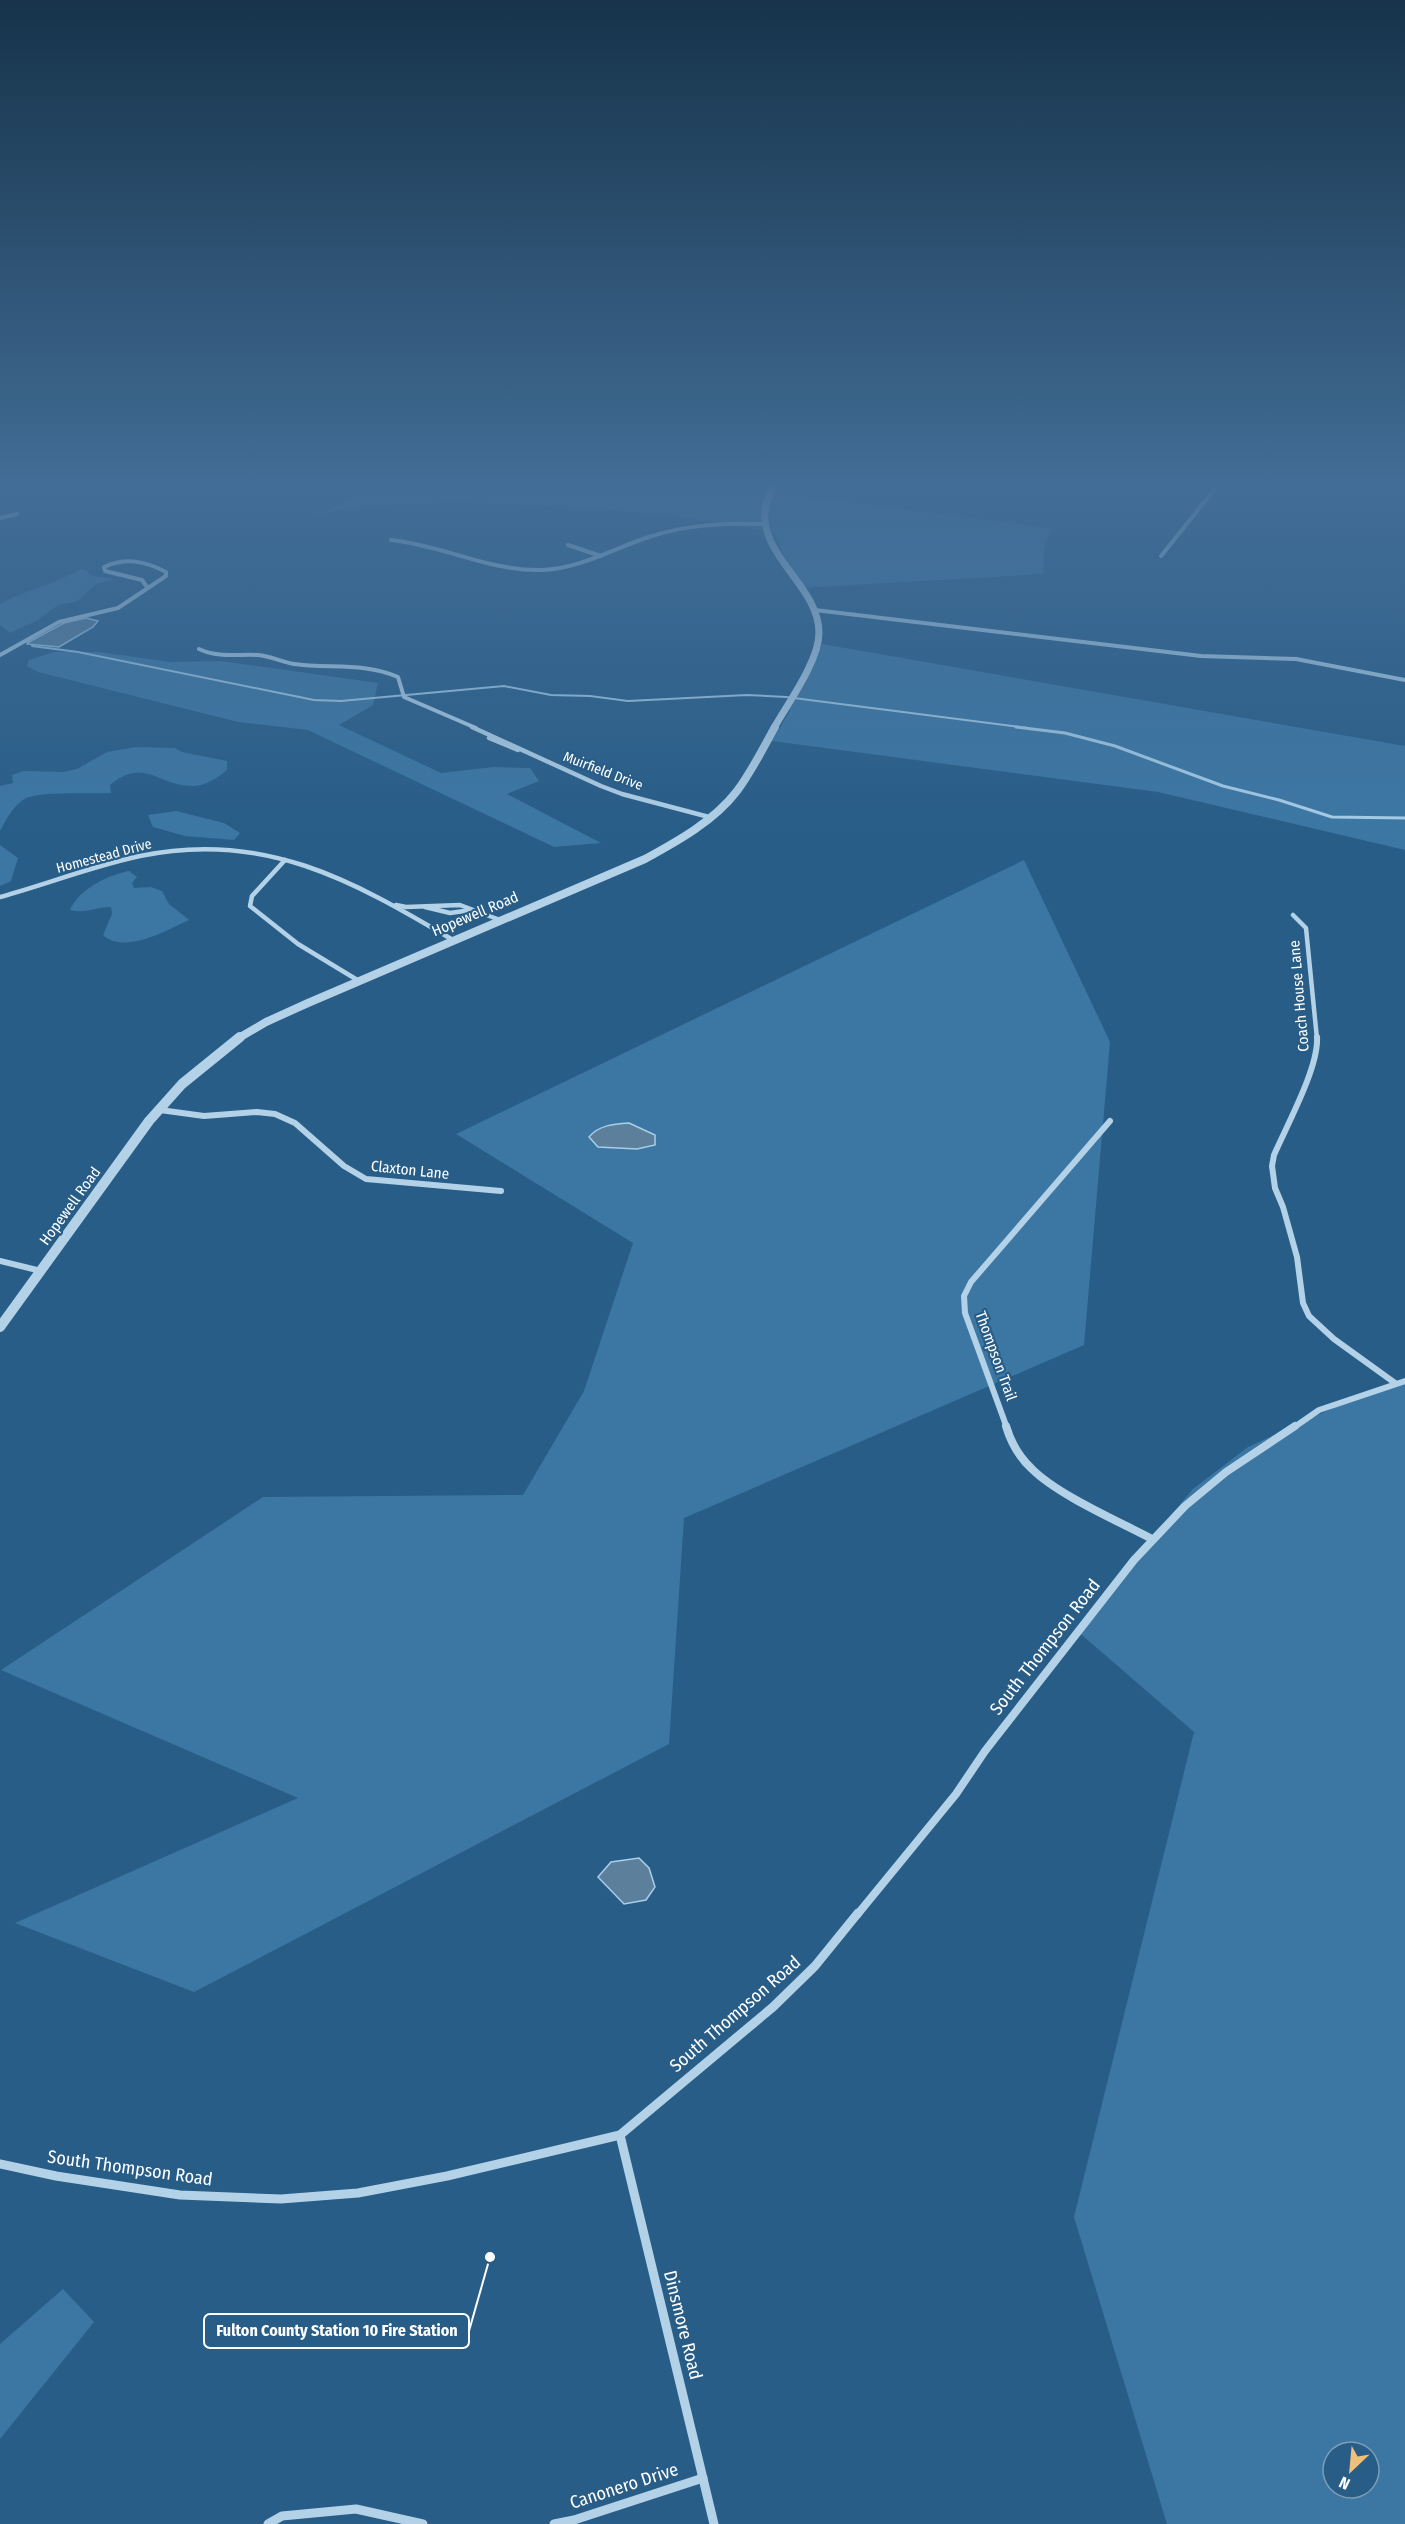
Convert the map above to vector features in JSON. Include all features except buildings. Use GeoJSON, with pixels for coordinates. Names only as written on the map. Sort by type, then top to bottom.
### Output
{"type":"FeatureCollection","features":[{"type":"Feature","properties":{"kind":"street"},"geometry":{"type":"LineString","coordinates":[[0,654],[59,622],[118,608],[132,598]]}},
{"type":"Feature","properties":{"kind":"street","name":"Hopewell Road"},"geometry":{"type":"LineString","coordinates":[[0,1327],[159,1110],[182,1084],[233,1041],[266,1022],[453,939],[645,859],[674,843],[708,817],[740,788],[814,656],[820,638],[820,624],[807,598]]}},
{"type":"Feature","properties":{"kind":"street"},"geometry":{"type":"LineString","coordinates":[[815,610],[1201,656],[1296,659],[1405,680]]}},
{"type":"Feature","properties":{"kind":"street","name":"Muirfield Drive"},"geometry":{"type":"LineString","coordinates":[[199,649],[208,654],[260,655],[297,664],[381,670],[398,677],[406,699],[505,746],[526,752],[622,794],[708,817]]}},
{"type":"Feature","properties":{"kind":"street","name":"Homestead Drive"},"geometry":{"type":"LineString","coordinates":[[0,897],[142,856],[190,850],[234,852],[285,860],[322,870],[387,902],[453,939]]}},
{"type":"Feature","properties":{"kind":"street"},"geometry":{"type":"LineString","coordinates":[[285,860],[252,896],[250,906],[298,944],[358,981]]}},
{"type":"Feature","properties":{"kind":"street","name":"Homestead Drive"},"geometry":{"type":"LineString","coordinates":[[387,902],[406,908],[460,905],[500,920]]}},
{"type":"Feature","properties":{"kind":"street","name":"Homestead Drive"},"geometry":{"type":"LineString","coordinates":[[425,906],[450,913],[474,909]]}},
{"type":"Feature","properties":{"kind":"street","name":"Coach House Lane"},"geometry":{"type":"LineString","coordinates":[[1293,915],[1306,928],[1317,1048],[1314,1067],[1274,1155],[1275,1188],[1298,1257],[1304,1303],[1309,1316],[1334,1339],[1395,1383]]}},
{"type":"Feature","properties":{"kind":"street","name":"Claxton Lane"},"geometry":{"type":"LineString","coordinates":[[159,1110],[189,1115],[257,1112],[276,1114],[296,1123],[346,1168],[366,1179],[501,1191]]}},
{"type":"Feature","properties":{"kind":"street","name":"Thompson Trail"},"geometry":{"type":"LineString","coordinates":[[1110,1121],[970,1282],[964,1296],[965,1312],[997,1397],[1012,1445],[1032,1470],[1069,1495],[1152,1539]]}},
{"type":"Feature","properties":{"kind":"street"},"geometry":{"type":"LineString","coordinates":[[0,1261],[42,1271]]}},
{"type":"Feature","properties":{"kind":"street","name":"South Thompson Road"},"geometry":{"type":"LineString","coordinates":[[0,2164],[56,2176],[180,2195],[281,2199],[358,2193],[436,2178],[620,2135],[773,2007],[815,1966],[956,1794],[985,1750],[1134,1560],[1185,1506],[1226,1472],[1318,1410],[1405,1381]]}},
{"type":"Feature","properties":{"kind":"street","name":"Dinsmore Road"},"geometry":{"type":"LineString","coordinates":[[620,2135],[714,2524]]}},
{"type":"Feature","properties":{"kind":"street","name":"Canonero Drive"},"geometry":{"type":"LineString","coordinates":[[554,2524],[574,2520],[703,2478]]}},
{"type":"Feature","properties":{"kind":"street"},"geometry":{"type":"LineString","coordinates":[[267,2524],[282,2516],[356,2509],[423,2524]]}},
{"type":"Feature","properties":{"kind":"shaded area"},"geometry":{"type":"Polygon","coordinates":[[[14,598],[81,598],[76,602],[58,605],[36,621],[10,633],[0,625],[0,604],[14,598]]]}},
{"type":"Feature","properties":{"kind":"shaded area"},"geometry":{"type":"Polygon","coordinates":[[[86,618],[98,621],[93,627],[59,647],[27,644],[64,623],[86,618]]]}},
{"type":"Feature","properties":{"kind":"shaded area"},"geometry":{"type":"Polygon","coordinates":[[[822,644],[1405,746],[1405,850],[1158,792],[772,741],[788,714],[797,689],[822,644]]]}},
{"type":"Feature","properties":{"kind":"shaded area"},"geometry":{"type":"Polygon","coordinates":[[[54,652],[100,652],[170,662],[221,661],[378,683],[373,705],[339,725],[441,773],[493,767],[530,768],[539,781],[507,794],[601,843],[554,847],[308,730],[238,722],[38,672],[27,666],[29,660],[54,652]]]}},
{"type":"Feature","properties":{"kind":"shaded area"},"geometry":{"type":"Polygon","coordinates":[[[136,747],[175,748],[182,752],[227,761],[227,770],[212,781],[198,786],[181,785],[152,775],[133,773],[110,785],[111,793],[55,794],[26,798],[18,804],[0,831],[0,786],[13,783],[12,775],[24,771],[63,772],[77,769],[107,752],[136,747]]]}},
{"type":"Feature","properties":{"kind":"shaded area"},"geometry":{"type":"Polygon","coordinates":[[[176,811],[224,823],[240,833],[234,840],[185,836],[153,827],[148,815],[176,811]]]}},
{"type":"Feature","properties":{"kind":"shaded area"},"geometry":{"type":"Polygon","coordinates":[[[0,845],[18,858],[11,881],[0,886],[0,845]]]}},
{"type":"Feature","properties":{"kind":"shaded area"},"geometry":{"type":"Polygon","coordinates":[[[1024,860],[1110,1042],[1084,1345],[684,1518],[669,1744],[194,1992],[15,1923],[298,1798],[1,1670],[263,1497],[523,1495],[584,1391],[633,1243],[456,1134],[1024,860]]]}},
{"type":"Feature","properties":{"kind":"shaded area"},"geometry":{"type":"Polygon","coordinates":[[[129,871],[137,877],[132,883],[134,888],[151,887],[162,891],[169,904],[189,920],[146,939],[123,942],[112,941],[103,935],[112,914],[111,907],[81,911],[70,910],[74,902],[87,889],[112,876],[129,871]]]}},
{"type":"Feature","properties":{"kind":"shaded area"},"geometry":{"type":"Polygon","coordinates":[[[629,1123],[655,1135],[655,1145],[637,1149],[598,1147],[589,1137],[602,1128],[629,1123]]]}},
{"type":"Feature","properties":{"kind":"shaded area"},"geometry":{"type":"Polygon","coordinates":[[[1405,1384],[1405,2524],[1167,2524],[1074,2217],[1194,1732],[1075,1629],[1193,1489],[1248,1447],[1366,1393],[1405,1384]]]}},
{"type":"Feature","properties":{"kind":"shaded area"},"geometry":{"type":"Polygon","coordinates":[[[639,1858],[649,1868],[655,1887],[646,1900],[624,1904],[598,1877],[611,1862],[639,1858]]]}},
{"type":"Feature","properties":{"kind":"shaded area"},"geometry":{"type":"Polygon","coordinates":[[[63,2289],[94,2322],[0,2439],[0,2344],[63,2289]]]}},
{"type":"Feature","properties":{"kind":"waterway"},"geometry":{"type":"LineString","coordinates":[[32,646],[78,652],[314,700],[341,701],[504,686],[551,695],[590,696],[628,701],[747,695],[786,697],[1028,728]]}},
{"type":"Feature","properties":{"kind":"waterway"},"geometry":{"type":"LineString","coordinates":[[1016,727],[1065,733],[1115,746],[1223,786],[1279,800],[1332,817],[1405,818]]}},
{"type":"Feature","properties":{"kind":"place","name":"Fulton County Station 10 Fire Station"},"geometry":{"type":"Point","coordinates":[490,2257]}}]}
